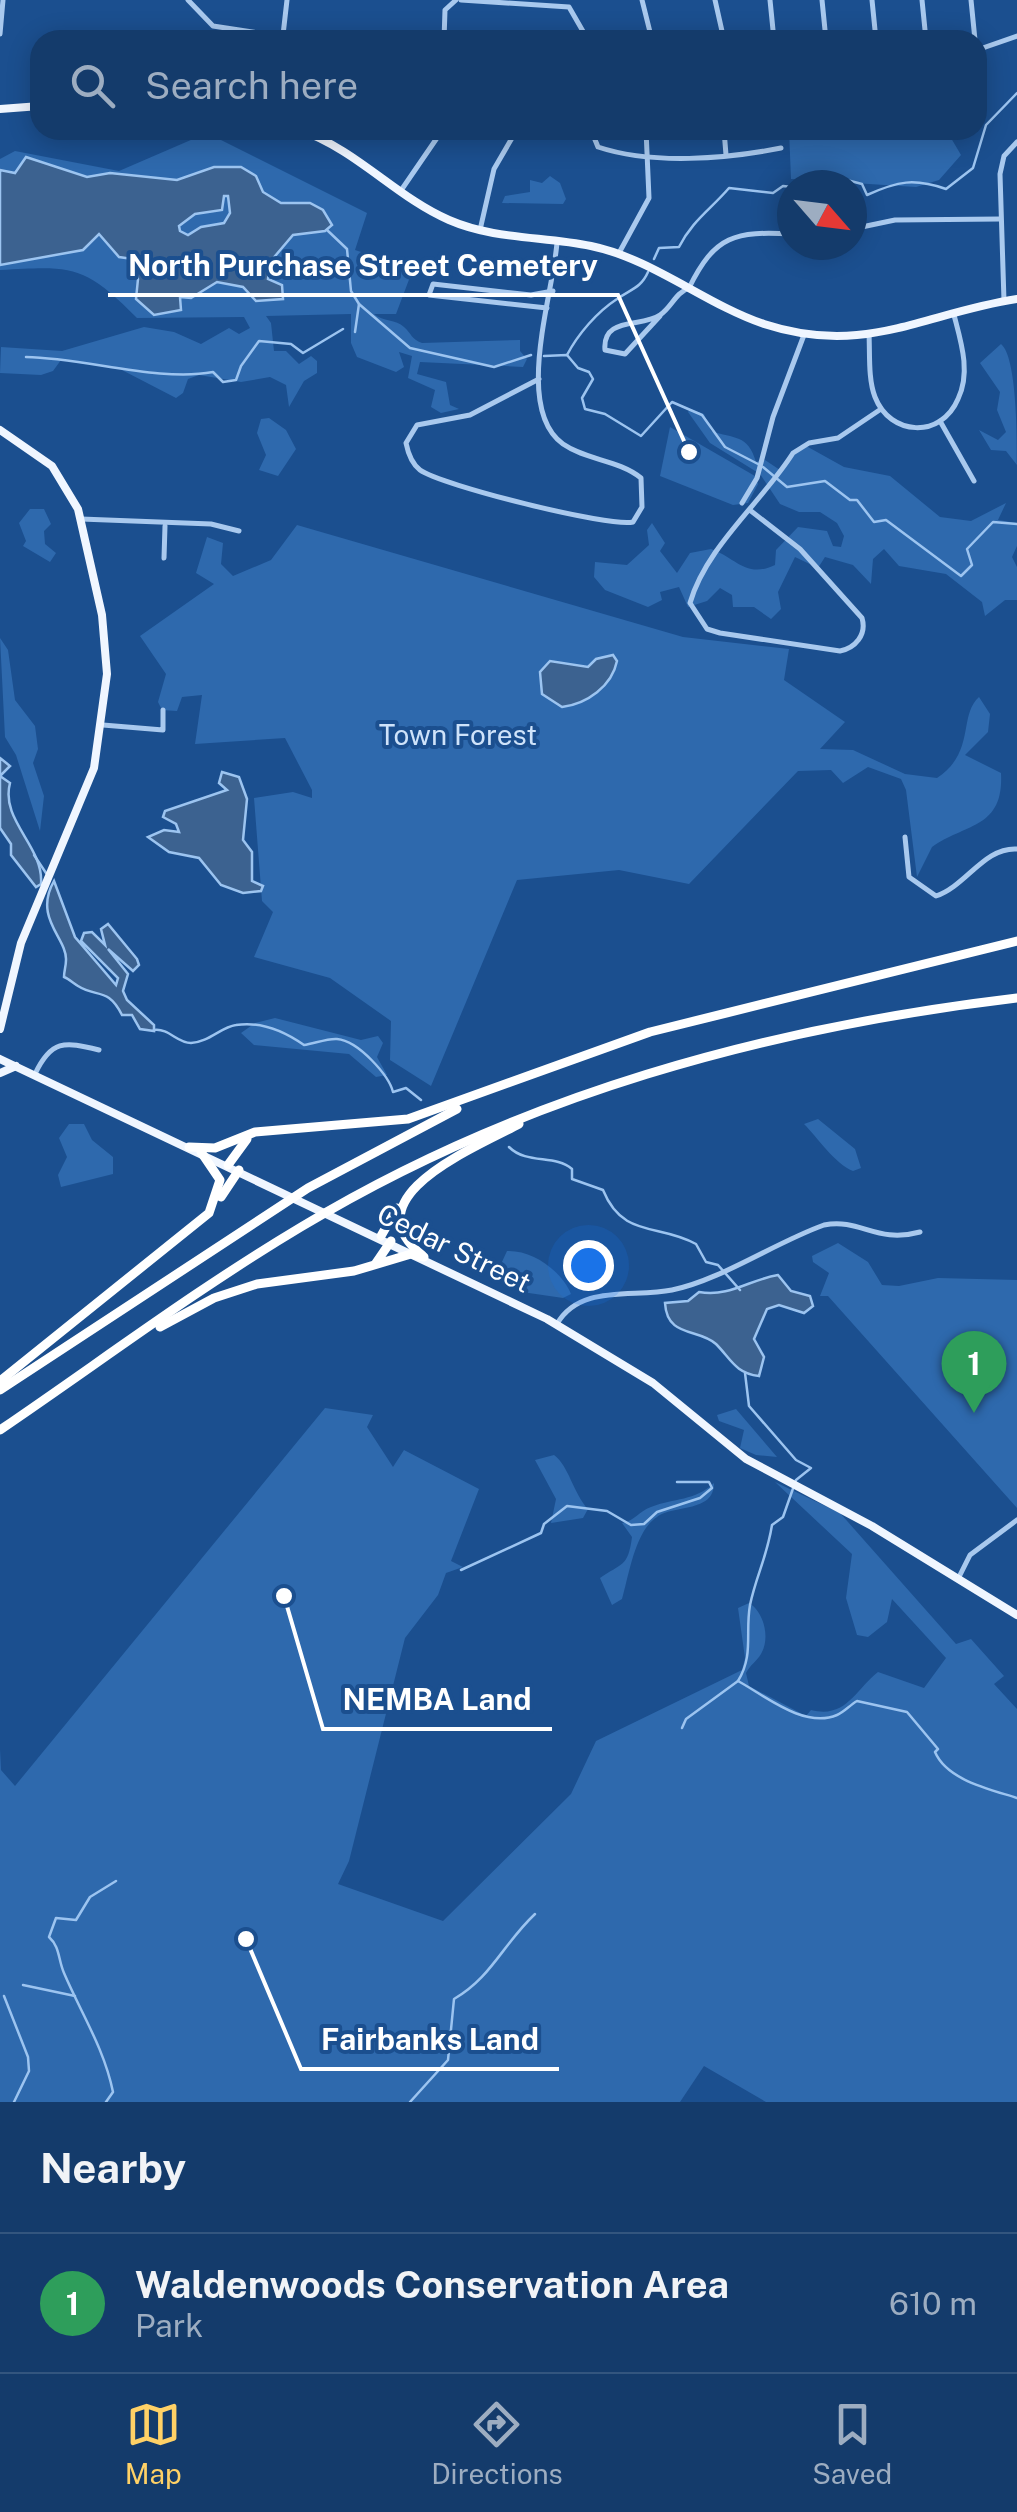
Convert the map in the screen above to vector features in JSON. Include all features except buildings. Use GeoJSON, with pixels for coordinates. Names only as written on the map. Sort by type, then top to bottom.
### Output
{"type":"FeatureCollection","features":[{"type":"Feature","properties":{"kind":"highway"},"geometry":{"type":"LineString","coordinates":[[189,1146],[215,1148],[263,1132],[402,1121],[650,1032],[1017,940]]}},
{"type":"Feature","properties":{"kind":"highway"},"geometry":{"type":"LineString","coordinates":[[0,1430],[315,1219],[475,1137],[660,1068],[790,1034],[1017,998]]}},
{"type":"Feature","properties":{"kind":"highway"},"geometry":{"type":"LineString","coordinates":[[0,1390],[308,1188],[410,1132],[528,1078]]}},
{"type":"Feature","properties":{"kind":"highway"},"geometry":{"type":"LineString","coordinates":[[370,1267],[403,1200],[426,1178],[553,1106]]}},
{"type":"Feature","properties":{"kind":"highway"},"geometry":{"type":"LineString","coordinates":[[228,1165],[242,1142],[263,1132]]}},
{"type":"Feature","properties":{"kind":"highway"},"geometry":{"type":"LineString","coordinates":[[200,1152],[219,1176],[215,1206]]}},
{"type":"Feature","properties":{"kind":"highway"},"geometry":{"type":"LineString","coordinates":[[0,1380],[215,1206],[239,1170]]}},
{"type":"Feature","properties":{"kind":"highway"},"geometry":{"type":"LineString","coordinates":[[403,1200],[400,1232],[424,1257]]}},
{"type":"Feature","properties":{"kind":"highway"},"geometry":{"type":"LineString","coordinates":[[116,1350],[239,1289],[370,1267],[404,1256],[424,1257]]}},
{"type":"Feature","properties":{"kind":"main road"},"geometry":{"type":"LineString","coordinates":[[0,108],[30,106]]}},
{"type":"Feature","properties":{"kind":"main road"},"geometry":{"type":"LineString","coordinates":[[323,140],[342,148],[446,219],[480,230],[618,254],[761,323],[804,335],[908,329],[1017,299]]}},
{"type":"Feature","properties":{"kind":"main road"},"geometry":{"type":"LineString","coordinates":[[0,430],[52,466],[82,519],[105,636],[103,725],[92,776],[16,956],[0,1029]]}},
{"type":"Feature","properties":{"kind":"main road","name":"Cedar Street"},"geometry":{"type":"LineString","coordinates":[[0,1058],[424,1257],[557,1324],[658,1387],[739,1454],[1017,1615]]}},
{"type":"Feature","properties":{"kind":"main road"},"geometry":{"type":"LineString","coordinates":[[0,1073],[16,1066]]}},
{"type":"Feature","properties":{"kind":"street"},"geometry":{"type":"LineString","coordinates":[[0,34],[3,0]]}},
{"type":"Feature","properties":{"kind":"street"},"geometry":{"type":"LineString","coordinates":[[188,0],[213,26],[241,30]]}},
{"type":"Feature","properties":{"kind":"street"},"geometry":{"type":"LineString","coordinates":[[284,30],[288,0]]}},
{"type":"Feature","properties":{"kind":"street"},"geometry":{"type":"LineString","coordinates":[[444,30],[445,10],[459,0],[568,6],[582,30]]}},
{"type":"Feature","properties":{"kind":"street"},"geometry":{"type":"LineString","coordinates":[[642,0],[650,30]]}},
{"type":"Feature","properties":{"kind":"street"},"geometry":{"type":"LineString","coordinates":[[715,0],[722,30]]}},
{"type":"Feature","properties":{"kind":"street"},"geometry":{"type":"LineString","coordinates":[[770,0],[773,30]]}},
{"type":"Feature","properties":{"kind":"street"},"geometry":{"type":"LineString","coordinates":[[822,0],[825,30]]}},
{"type":"Feature","properties":{"kind":"street"},"geometry":{"type":"LineString","coordinates":[[872,0],[875,30]]}},
{"type":"Feature","properties":{"kind":"street"},"geometry":{"type":"LineString","coordinates":[[922,0],[925,30]]}},
{"type":"Feature","properties":{"kind":"street"},"geometry":{"type":"LineString","coordinates":[[971,0],[974,30]]}},
{"type":"Feature","properties":{"kind":"street"},"geometry":{"type":"LineString","coordinates":[[987,46],[1017,36]]}},
{"type":"Feature","properties":{"kind":"street"},"geometry":{"type":"LineString","coordinates":[[402,189],[436,140]]}},
{"type":"Feature","properties":{"kind":"street"},"geometry":{"type":"LineString","coordinates":[[480,230],[499,157],[511,140]]}},
{"type":"Feature","properties":{"kind":"street"},"geometry":{"type":"LineString","coordinates":[[593,140],[602,149],[649,155],[726,155],[781,148]]}},
{"type":"Feature","properties":{"kind":"street"},"geometry":{"type":"LineString","coordinates":[[618,254],[636,229],[650,198],[647,140]]}},
{"type":"Feature","properties":{"kind":"street"},"geometry":{"type":"LineString","coordinates":[[725,140],[726,155]]}},
{"type":"Feature","properties":{"kind":"street"},"geometry":{"type":"LineString","coordinates":[[1004,301],[1002,161],[1017,142]]}},
{"type":"Feature","properties":{"kind":"street"},"geometry":{"type":"LineString","coordinates":[[867,226],[895,220],[1000,219]]}},
{"type":"Feature","properties":{"kind":"street"},"geometry":{"type":"LineString","coordinates":[[660,316],[615,328],[606,338],[605,350],[625,354],[660,316],[678,292],[689,288],[708,253],[725,241],[752,233],[777,234]]}},
{"type":"Feature","properties":{"kind":"street"},"geometry":{"type":"LineString","coordinates":[[539,379],[470,415],[418,425],[406,443],[412,461],[428,474],[534,504],[601,522],[633,522],[642,507],[641,478],[557,439],[548,424],[538,351],[553,291],[557,242]]}},
{"type":"Feature","properties":{"kind":"street"},"geometry":{"type":"LineString","coordinates":[[549,308],[429,296],[433,284],[531,294],[553,291]]}},
{"type":"Feature","properties":{"kind":"street"},"geometry":{"type":"LineString","coordinates":[[869,334],[872,387],[881,409],[892,422],[910,429],[940,421],[958,400],[964,374],[954,314]]}},
{"type":"Feature","properties":{"kind":"street"},"geometry":{"type":"LineString","coordinates":[[742,503],[757,478],[773,416],[804,335]]}},
{"type":"Feature","properties":{"kind":"street"},"geometry":{"type":"LineString","coordinates":[[750,511],[800,549],[862,618],[858,641],[851,649],[840,651],[707,630],[690,603],[694,587],[750,511],[799,448],[838,438],[881,409]]}},
{"type":"Feature","properties":{"kind":"street"},"geometry":{"type":"LineString","coordinates":[[940,421],[974,481]]}},
{"type":"Feature","properties":{"kind":"street"},"geometry":{"type":"LineString","coordinates":[[82,519],[165,526],[211,524],[238,531]]}},
{"type":"Feature","properties":{"kind":"street"},"geometry":{"type":"LineString","coordinates":[[164,558],[165,526]]}},
{"type":"Feature","properties":{"kind":"street"},"geometry":{"type":"LineString","coordinates":[[103,725],[163,730],[163,710]]}},
{"type":"Feature","properties":{"kind":"street"},"geometry":{"type":"LineString","coordinates":[[905,837],[910,877],[936,896],[952,891],[993,854],[1017,848]]}},
{"type":"Feature","properties":{"kind":"street"},"geometry":{"type":"LineString","coordinates":[[35,1074],[45,1053],[54,1047],[79,1045],[98,1050]]}},
{"type":"Feature","properties":{"kind":"street"},"geometry":{"type":"LineString","coordinates":[[557,1324],[567,1309],[579,1302],[621,1293],[670,1290],[830,1224],[847,1224],[889,1238],[920,1232]]}},
{"type":"Feature","properties":{"kind":"street"},"geometry":{"type":"LineString","coordinates":[[958,1579],[970,1555],[1017,1520]]}},
{"type":"Feature","properties":{"kind":"green space"},"geometry":{"type":"Polygon","coordinates":[[[191,140],[221,140],[367,213],[355,250],[413,269],[396,314],[374,314],[401,324],[422,343],[520,340],[520,351],[527,359],[523,367],[420,362],[417,374],[446,382],[450,405],[459,409],[441,413],[431,407],[435,390],[408,378],[412,356],[399,352],[404,367],[396,372],[357,357],[351,343],[351,314],[266,316],[271,323],[274,351],[286,351],[299,364],[311,356],[317,361],[317,373],[304,381],[289,407],[286,385],[270,377],[241,382],[199,375],[188,379],[183,393],[176,398],[120,369],[61,360],[53,371],[41,375],[0,373],[1,347],[62,351],[144,327],[174,332],[201,344],[229,328],[239,334],[250,328],[244,317],[137,318],[103,287],[76,272],[44,268],[0,270],[0,159],[15,151],[119,171],[191,140]]]}},
{"type":"Feature","properties":{"kind":"green space"},"geometry":{"type":"Polygon","coordinates":[[[789,140],[952,140],[961,155],[939,180],[916,187],[867,184],[867,170],[791,170],[789,140]]]}},
{"type":"Feature","properties":{"kind":"green space"},"geometry":{"type":"Polygon","coordinates":[[[550,176],[560,183],[566,199],[563,204],[502,203],[505,196],[530,192],[530,180],[542,183],[550,176]]]}},
{"type":"Feature","properties":{"kind":"green space"},"geometry":{"type":"Polygon","coordinates":[[[1001,344],[1013,381],[1017,465],[1006,451],[991,450],[979,430],[998,440],[1006,432],[997,410],[1000,392],[980,363],[1001,344]]]}},
{"type":"Feature","properties":{"kind":"green space"},"geometry":{"type":"Polygon","coordinates":[[[690,409],[704,414],[711,431],[749,446],[756,462],[765,460],[780,470],[802,447],[808,447],[844,467],[890,476],[940,517],[971,521],[1006,503],[998,520],[1017,523],[1017,546],[1012,557],[1017,567],[1017,600],[1005,600],[985,616],[982,602],[946,574],[899,566],[884,549],[873,559],[871,584],[853,565],[825,557],[818,568],[795,557],[778,592],[781,609],[771,619],[754,607],[733,607],[732,595],[720,588],[707,601],[688,607],[679,587],[660,592],[662,600],[648,607],[605,590],[594,577],[595,562],[627,565],[649,545],[647,530],[652,523],[665,543],[660,551],[677,573],[690,553],[711,549],[748,568],[765,569],[775,565],[776,550],[798,527],[827,531],[833,546],[841,547],[844,536],[837,523],[820,512],[799,512],[780,504],[760,474],[710,443],[688,412],[690,409]]]}},
{"type":"Feature","properties":{"kind":"green space"},"geometry":{"type":"Polygon","coordinates":[[[269,418],[286,430],[296,449],[278,476],[259,470],[266,455],[257,433],[261,419],[269,418]]]}},
{"type":"Feature","properties":{"kind":"green space"},"geometry":{"type":"Polygon","coordinates":[[[670,427],[755,476],[758,484],[748,503],[733,505],[660,476],[670,427]]]}},
{"type":"Feature","properties":{"kind":"green space"},"geometry":{"type":"Polygon","coordinates":[[[30,509],[44,509],[51,524],[44,531],[45,544],[56,553],[50,562],[23,546],[26,541],[19,523],[30,509]]]}},
{"type":"Feature","properties":{"kind":"green space","name":"Town Forest"},"geometry":{"type":"Polygon","coordinates":[[[297,525],[683,637],[789,649],[784,680],[845,722],[820,749],[853,750],[905,774],[937,778],[949,768],[962,746],[969,714],[979,697],[990,714],[988,732],[965,755],[1001,773],[996,805],[980,822],[932,847],[917,877],[906,790],[901,779],[868,767],[843,783],[831,770],[798,771],[689,884],[619,870],[517,880],[431,1086],[390,1060],[391,1021],[330,978],[254,957],[273,912],[262,901],[254,798],[293,792],[312,798],[312,790],[285,738],[195,744],[202,695],[182,697],[177,711],[162,710],[158,702],[166,674],[140,636],[214,584],[196,573],[207,537],[223,543],[221,564],[233,576],[271,560],[297,525]]]}},
{"type":"Feature","properties":{"kind":"green space"},"geometry":{"type":"Polygon","coordinates":[[[0,638],[8,650],[15,700],[35,726],[38,749],[33,763],[44,796],[40,831],[16,755],[5,737],[0,638]]]}},
{"type":"Feature","properties":{"kind":"green space"},"geometry":{"type":"Polygon","coordinates":[[[275,1018],[361,1040],[378,1036],[383,1043],[377,1057],[387,1075],[376,1077],[349,1054],[254,1045],[241,1033],[255,1023],[275,1018]]]}},
{"type":"Feature","properties":{"kind":"green space"},"geometry":{"type":"Polygon","coordinates":[[[818,1119],[855,1149],[861,1168],[853,1171],[840,1163],[804,1124],[818,1119]]]}},
{"type":"Feature","properties":{"kind":"green space"},"geometry":{"type":"Polygon","coordinates":[[[69,1124],[84,1124],[92,1140],[113,1157],[113,1174],[61,1187],[58,1175],[67,1157],[59,1138],[69,1124]]]}},
{"type":"Feature","properties":{"kind":"green space"},"geometry":{"type":"Polygon","coordinates":[[[838,1243],[868,1262],[882,1285],[899,1286],[938,1278],[1017,1280],[1017,1508],[828,1296],[820,1296],[829,1273],[813,1262],[812,1256],[838,1243]]]}},
{"type":"Feature","properties":{"kind":"green space"},"geometry":{"type":"Polygon","coordinates":[[[507,1251],[527,1254],[546,1264],[571,1294],[563,1298],[522,1292],[501,1264],[507,1251]]]}},
{"type":"Feature","properties":{"kind":"green space"},"geometry":{"type":"Polygon","coordinates":[[[325,1408],[373,1415],[367,1427],[393,1467],[404,1450],[479,1489],[451,1561],[463,1567],[446,1573],[438,1595],[405,1638],[349,1861],[338,1884],[443,1921],[571,1794],[596,1741],[742,1670],[745,1658],[738,1608],[749,1603],[762,1618],[765,1640],[761,1654],[746,1673],[749,1686],[806,1716],[811,1710],[823,1712],[842,1707],[878,1672],[924,1688],[946,1658],[892,1599],[887,1622],[868,1637],[857,1635],[846,1598],[852,1554],[775,1482],[840,1513],[956,1644],[971,1639],[1004,1676],[994,1684],[1017,1709],[1017,2102],[766,2102],[704,2066],[680,2102],[0,2102],[0,1749],[1,1770],[15,1786],[325,1408]]]}},
{"type":"Feature","properties":{"kind":"green space"},"geometry":{"type":"Polygon","coordinates":[[[736,1409],[777,1457],[756,1455],[740,1448],[744,1430],[719,1421],[717,1415],[736,1409]]]}},
{"type":"Feature","properties":{"kind":"green space"},"geometry":{"type":"Polygon","coordinates":[[[554,1455],[588,1509],[583,1518],[551,1523],[556,1499],[535,1460],[554,1455]]]}},
{"type":"Feature","properties":{"kind":"green space"},"geometry":{"type":"Polygon","coordinates":[[[714,1483],[712,1493],[701,1504],[665,1513],[649,1524],[634,1554],[622,1599],[612,1605],[600,1578],[622,1564],[628,1554],[632,1537],[622,1523],[651,1507],[699,1493],[714,1483]]]}},
{"type":"Feature","properties":{"kind":"shaded area"},"geometry":{"type":"Polygon","coordinates":[[[26,157],[87,177],[110,173],[177,180],[214,167],[241,167],[256,176],[263,192],[281,203],[310,203],[323,210],[332,225],[325,231],[293,235],[270,262],[268,279],[282,285],[283,299],[256,301],[243,287],[217,282],[191,298],[180,297],[181,310],[154,315],[136,299],[138,279],[133,259],[119,257],[99,234],[83,250],[0,265],[0,170],[15,173],[26,157]],[[224,196],[222,210],[195,214],[179,226],[180,231],[188,235],[201,227],[224,223],[230,213],[228,196],[224,196]]]}},
{"type":"Feature","properties":{"kind":"shaded area"},"geometry":{"type":"Polygon","coordinates":[[[613,655],[617,661],[610,678],[589,698],[562,707],[542,694],[540,672],[550,661],[588,667],[596,659],[613,655]]]}},
{"type":"Feature","properties":{"kind":"shaded area"},"geometry":{"type":"Polygon","coordinates":[[[0,758],[10,766],[0,776],[0,758]]]}},
{"type":"Feature","properties":{"kind":"shaded area"},"geometry":{"type":"Polygon","coordinates":[[[222,772],[239,777],[247,799],[243,840],[252,852],[252,881],[263,886],[261,891],[243,893],[221,885],[199,858],[169,852],[148,837],[164,830],[179,832],[176,824],[163,817],[165,811],[227,790],[219,783],[222,772]]]}},
{"type":"Feature","properties":{"kind":"shaded area"},"geometry":{"type":"Polygon","coordinates":[[[0,776],[10,783],[11,809],[40,870],[41,884],[36,887],[11,855],[11,844],[0,828],[0,776]]]}},
{"type":"Feature","properties":{"kind":"shaded area"},"geometry":{"type":"Polygon","coordinates":[[[54,881],[75,937],[116,985],[118,978],[81,941],[84,933],[92,932],[105,945],[101,929],[108,924],[137,959],[139,965],[133,971],[108,949],[128,974],[123,991],[127,1000],[154,1025],[154,1031],[140,1029],[132,1015],[122,1015],[112,1000],[64,977],[65,952],[47,906],[54,881]]]}},
{"type":"Feature","properties":{"kind":"shaded area"},"geometry":{"type":"Polygon","coordinates":[[[778,1275],[791,1291],[810,1296],[813,1306],[804,1313],[779,1305],[767,1309],[754,1339],[764,1357],[759,1376],[739,1369],[716,1344],[677,1327],[667,1314],[665,1303],[688,1301],[699,1292],[730,1290],[778,1275]]]}},
{"type":"Feature","properties":{"kind":"waterway"},"geometry":{"type":"LineString","coordinates":[[987,124],[1017,93]]}},
{"type":"Feature","properties":{"kind":"waterway"},"geometry":{"type":"LineString","coordinates":[[867,195],[906,183],[946,189],[973,168],[981,140]]}},
{"type":"Feature","properties":{"kind":"waterway"},"geometry":{"type":"LineString","coordinates":[[654,259],[659,248],[679,247],[729,188],[777,190]]}},
{"type":"Feature","properties":{"kind":"waterway"},"geometry":{"type":"LineString","coordinates":[[327,230],[347,249],[351,291],[359,304],[410,348],[494,367],[531,355]]}},
{"type":"Feature","properties":{"kind":"waterway"},"geometry":{"type":"LineString","coordinates":[[567,355],[595,317],[639,285],[648,272]]}},
{"type":"Feature","properties":{"kind":"waterway"},"geometry":{"type":"LineString","coordinates":[[355,332],[359,304]]}},
{"type":"Feature","properties":{"kind":"waterway"},"geometry":{"type":"LineString","coordinates":[[26,357],[169,374],[213,372],[223,382],[236,380],[259,341],[291,344],[303,353],[343,329]]}},
{"type":"Feature","properties":{"kind":"waterway"},"geometry":{"type":"LineString","coordinates":[[544,356],[567,355],[578,368],[589,372],[593,379],[582,398],[585,409],[605,414],[641,436],[672,402],[702,415],[725,447],[758,464]]}},
{"type":"Feature","properties":{"kind":"waterway"},"geometry":{"type":"LineString","coordinates":[[763,467],[787,487],[825,481],[850,500],[857,500],[874,522],[886,520],[961,576],[972,565],[967,549],[993,522],[1017,524]]}},
{"type":"Feature","properties":{"kind":"waterway"},"geometry":{"type":"LineString","coordinates":[[34,855],[46,873]]}},
{"type":"Feature","properties":{"kind":"waterway"},"geometry":{"type":"LineString","coordinates":[[154,1030],[191,1043],[230,1026],[254,1024],[280,1031],[304,1045],[333,1039],[346,1041],[372,1060],[393,1092],[406,1088],[421,1100]]}},
{"type":"Feature","properties":{"kind":"waterway"},"geometry":{"type":"LineString","coordinates":[[509,1147],[524,1156],[565,1164],[572,1169],[572,1179],[603,1190],[611,1206],[631,1223],[696,1244],[706,1262],[718,1265],[740,1290]]}},
{"type":"Feature","properties":{"kind":"waterway"},"geometry":{"type":"LineString","coordinates":[[745,1373],[749,1406],[796,1460],[811,1468],[796,1480],[783,1517],[772,1525],[750,1605],[748,1653],[738,1681],[785,1709],[811,1718],[837,1715],[857,1701],[907,1712],[938,1749],[935,1752],[949,1770],[970,1782],[1017,1798]]}},
{"type":"Feature","properties":{"kind":"waterway"},"geometry":{"type":"LineString","coordinates":[[461,1570],[541,1533],[544,1524],[567,1506],[607,1511],[631,1525],[644,1524],[657,1512],[700,1498],[712,1488],[709,1482],[677,1482]]}},
{"type":"Feature","properties":{"kind":"waterway"},"geometry":{"type":"LineString","coordinates":[[682,1728],[686,1719],[738,1681]]}},
{"type":"Feature","properties":{"kind":"waterway"},"geometry":{"type":"LineString","coordinates":[[106,2102],[113,2092],[104,2060],[49,1937],[56,1918],[76,1920],[90,1897],[116,1881]]}},
{"type":"Feature","properties":{"kind":"waterway"},"geometry":{"type":"LineString","coordinates":[[410,2102],[448,2060],[454,1999],[478,1981],[535,1914]]}},
{"type":"Feature","properties":{"kind":"waterway"},"geometry":{"type":"LineString","coordinates":[[23,1985],[75,1996]]}},
{"type":"Feature","properties":{"kind":"waterway"},"geometry":{"type":"LineString","coordinates":[[4,1996],[28,2057],[29,2071],[14,2102]]}},
{"type":"Feature","properties":{"kind":"place","name":"North Purchase Street Cemetery"},"geometry":{"type":"Point","coordinates":[689,452]}},
{"type":"Feature","properties":{"kind":"place","name":"Waldenwoods Conservation Area"},"geometry":{"type":"Point","coordinates":[974,1413]}},
{"type":"Feature","properties":{"kind":"place","name":"NEMBA Land"},"geometry":{"type":"Point","coordinates":[284,1596]}},
{"type":"Feature","properties":{"kind":"place","name":"Fairbanks Land"},"geometry":{"type":"Point","coordinates":[246,1939]}}]}
